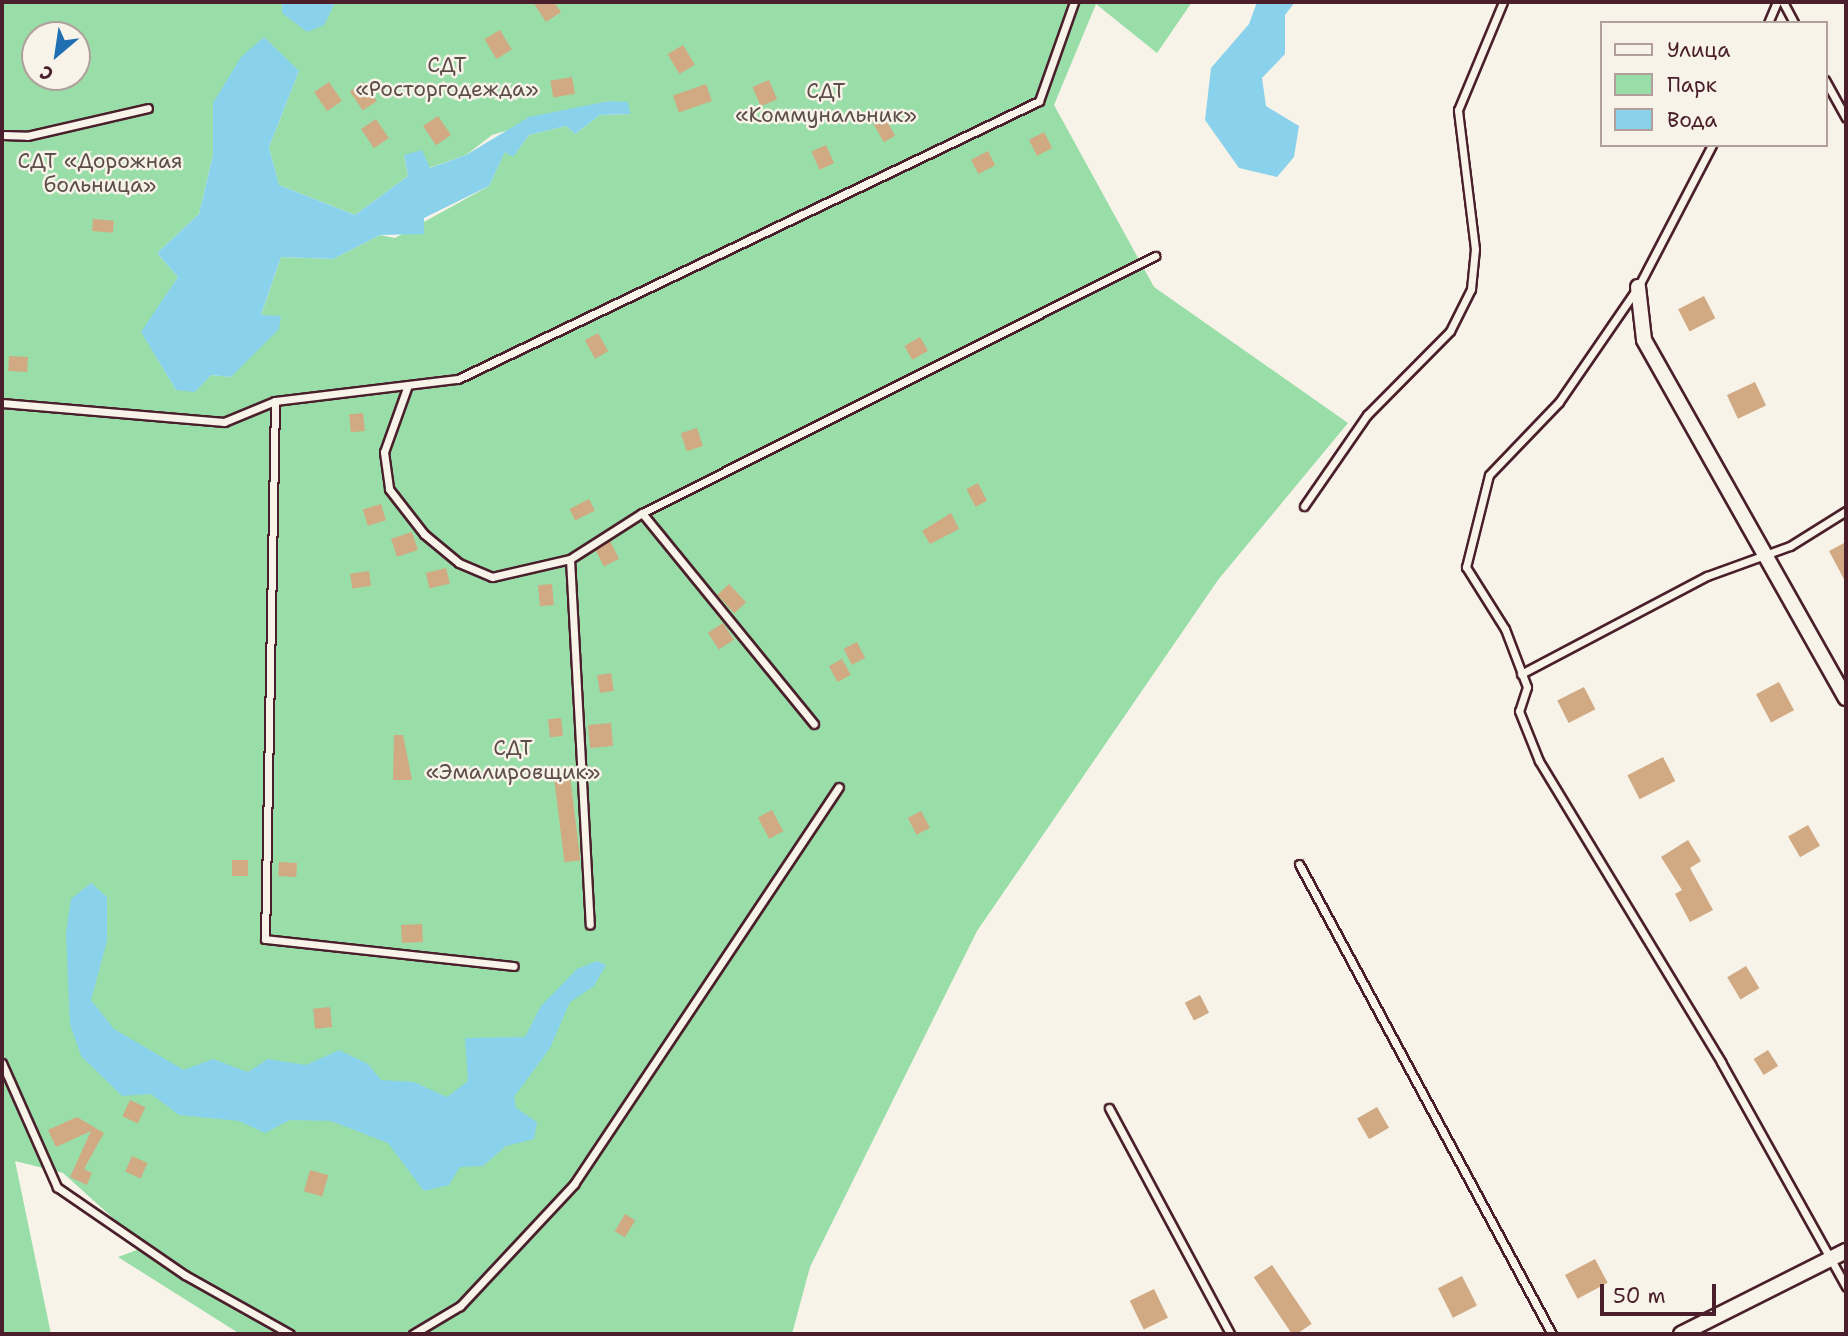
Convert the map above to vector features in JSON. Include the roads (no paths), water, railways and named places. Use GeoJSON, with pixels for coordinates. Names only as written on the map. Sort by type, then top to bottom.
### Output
{"type":"FeatureCollection","features":[{"type":"Feature","properties":{"kind":"street"},"geometry":{"type":"LineString","coordinates":[[1639,287],[1644,340],[1767,552],[1846,698]]}},
{"type":"Feature","properties":{"kind":"street"},"geometry":{"type":"LineString","coordinates":[[1681,1334],[1846,1251]]}},
{"type":"Feature","properties":{"kind":"lane"},"geometry":{"type":"LineString","coordinates":[[2,403],[224,422],[275,401],[458,379],[1039,101],[1074,2]]}},
{"type":"Feature","properties":{"kind":"lane"},"geometry":{"type":"LineString","coordinates":[[1304,506],[1367,415],[1443,340],[1471,289],[1475,249],[1458,110],[1503,2]]}},
{"type":"Feature","properties":{"kind":"lane"},"geometry":{"type":"LineString","coordinates":[[1769,21],[1777,2]]}},
{"type":"Feature","properties":{"kind":"lane"},"geometry":{"type":"LineString","coordinates":[[1783,2],[1793,21]]}},
{"type":"Feature","properties":{"kind":"lane"},"geometry":{"type":"LineString","coordinates":[[1827,84],[1846,118]]}},
{"type":"Feature","properties":{"kind":"lane"},"geometry":{"type":"LineString","coordinates":[[2,135],[27,136],[148,108]]}},
{"type":"Feature","properties":{"kind":"lane"},"geometry":{"type":"LineString","coordinates":[[1711,147],[1639,287],[1559,402],[1489,475],[1483,494],[1485,511],[1466,567],[1505,628],[1527,687],[1519,710],[1539,761],[1721,1062],[1827,1260],[1846,1287]]}},
{"type":"Feature","properties":{"kind":"lane"},"geometry":{"type":"LineString","coordinates":[[408,385],[384,452],[389,489],[424,534],[459,563],[492,578],[570,559],[642,513],[1155,256]]}},
{"type":"Feature","properties":{"kind":"lane"},"geometry":{"type":"LineString","coordinates":[[275,401],[265,939],[514,966]]}},
{"type":"Feature","properties":{"kind":"lane"},"geometry":{"type":"LineString","coordinates":[[1521,674],[1707,576],[1767,552],[1790,546],[1846,511]]}},
{"type":"Feature","properties":{"kind":"lane"},"geometry":{"type":"LineString","coordinates":[[642,513],[814,724]]}},
{"type":"Feature","properties":{"kind":"lane"},"geometry":{"type":"LineString","coordinates":[[570,559],[590,924]]}},
{"type":"Feature","properties":{"kind":"lane"},"geometry":{"type":"LineString","coordinates":[[413,1334],[460,1306],[574,1184],[839,787]]}},
{"type":"Feature","properties":{"kind":"lane"},"geometry":{"type":"LineString","coordinates":[[1299,864],[1552,1334]]}},
{"type":"Feature","properties":{"kind":"lane"},"geometry":{"type":"LineString","coordinates":[[2,1063],[57,1187],[185,1275],[290,1334]]}},
{"type":"Feature","properties":{"kind":"lane"},"geometry":{"type":"LineString","coordinates":[[1109,1108],[1230,1334]]}},
{"type":"Feature","properties":{"kind":"water"},"geometry":{"type":"Polygon","coordinates":[[[282,2],[334,2],[334,5],[324,25],[307,32],[282,13],[282,2]]]}},
{"type":"Feature","properties":{"kind":"water"},"geometry":{"type":"Polygon","coordinates":[[[1257,2],[1295,2],[1285,15],[1285,54],[1262,78],[1266,106],[1299,126],[1294,157],[1277,177],[1239,168],[1205,120],[1211,68],[1249,24],[1257,2]]]}},
{"type":"Feature","properties":{"kind":"water"},"geometry":{"type":"Polygon","coordinates":[[[264,37],[299,71],[269,147],[279,185],[355,215],[408,176],[404,155],[422,150],[430,168],[466,155],[529,117],[609,101],[628,102],[630,114],[600,115],[575,134],[566,126],[529,135],[513,157],[505,152],[489,186],[424,218],[424,234],[380,235],[333,259],[281,257],[261,315],[281,316],[279,329],[231,377],[211,375],[195,392],[176,390],[141,332],[178,277],[157,253],[199,214],[213,155],[213,103],[241,57],[264,37]]]}},
{"type":"Feature","properties":{"kind":"water"},"geometry":{"type":"Polygon","coordinates":[[[91,883],[107,897],[107,941],[91,1000],[114,1029],[184,1070],[213,1059],[248,1072],[268,1059],[306,1065],[339,1050],[368,1064],[381,1080],[414,1082],[447,1097],[468,1081],[465,1038],[525,1037],[541,1006],[577,969],[597,961],[606,965],[594,986],[570,1002],[550,1048],[514,1097],[516,1108],[537,1122],[534,1139],[506,1146],[483,1166],[460,1167],[449,1185],[424,1191],[388,1143],[331,1121],[290,1120],[265,1133],[239,1121],[179,1115],[151,1094],[122,1096],[81,1056],[70,1024],[66,933],[71,899],[91,883]]]}},
{"type":"Feature","properties":{"kind":"park label","name":"СДТ «Росторгодежда»"},"geometry":{"type":"Point","coordinates":[447,77]}},
{"type":"Feature","properties":{"kind":"park label","name":"СДТ «Коммунальник»"},"geometry":{"type":"Point","coordinates":[826,103]}},
{"type":"Feature","properties":{"kind":"park label","name":"СДТ «Дорожная больница»"},"geometry":{"type":"Point","coordinates":[100,173]}},
{"type":"Feature","properties":{"kind":"park label","name":"СДТ «Эмалировщик»"},"geometry":{"type":"Point","coordinates":[513,760]}}]}
